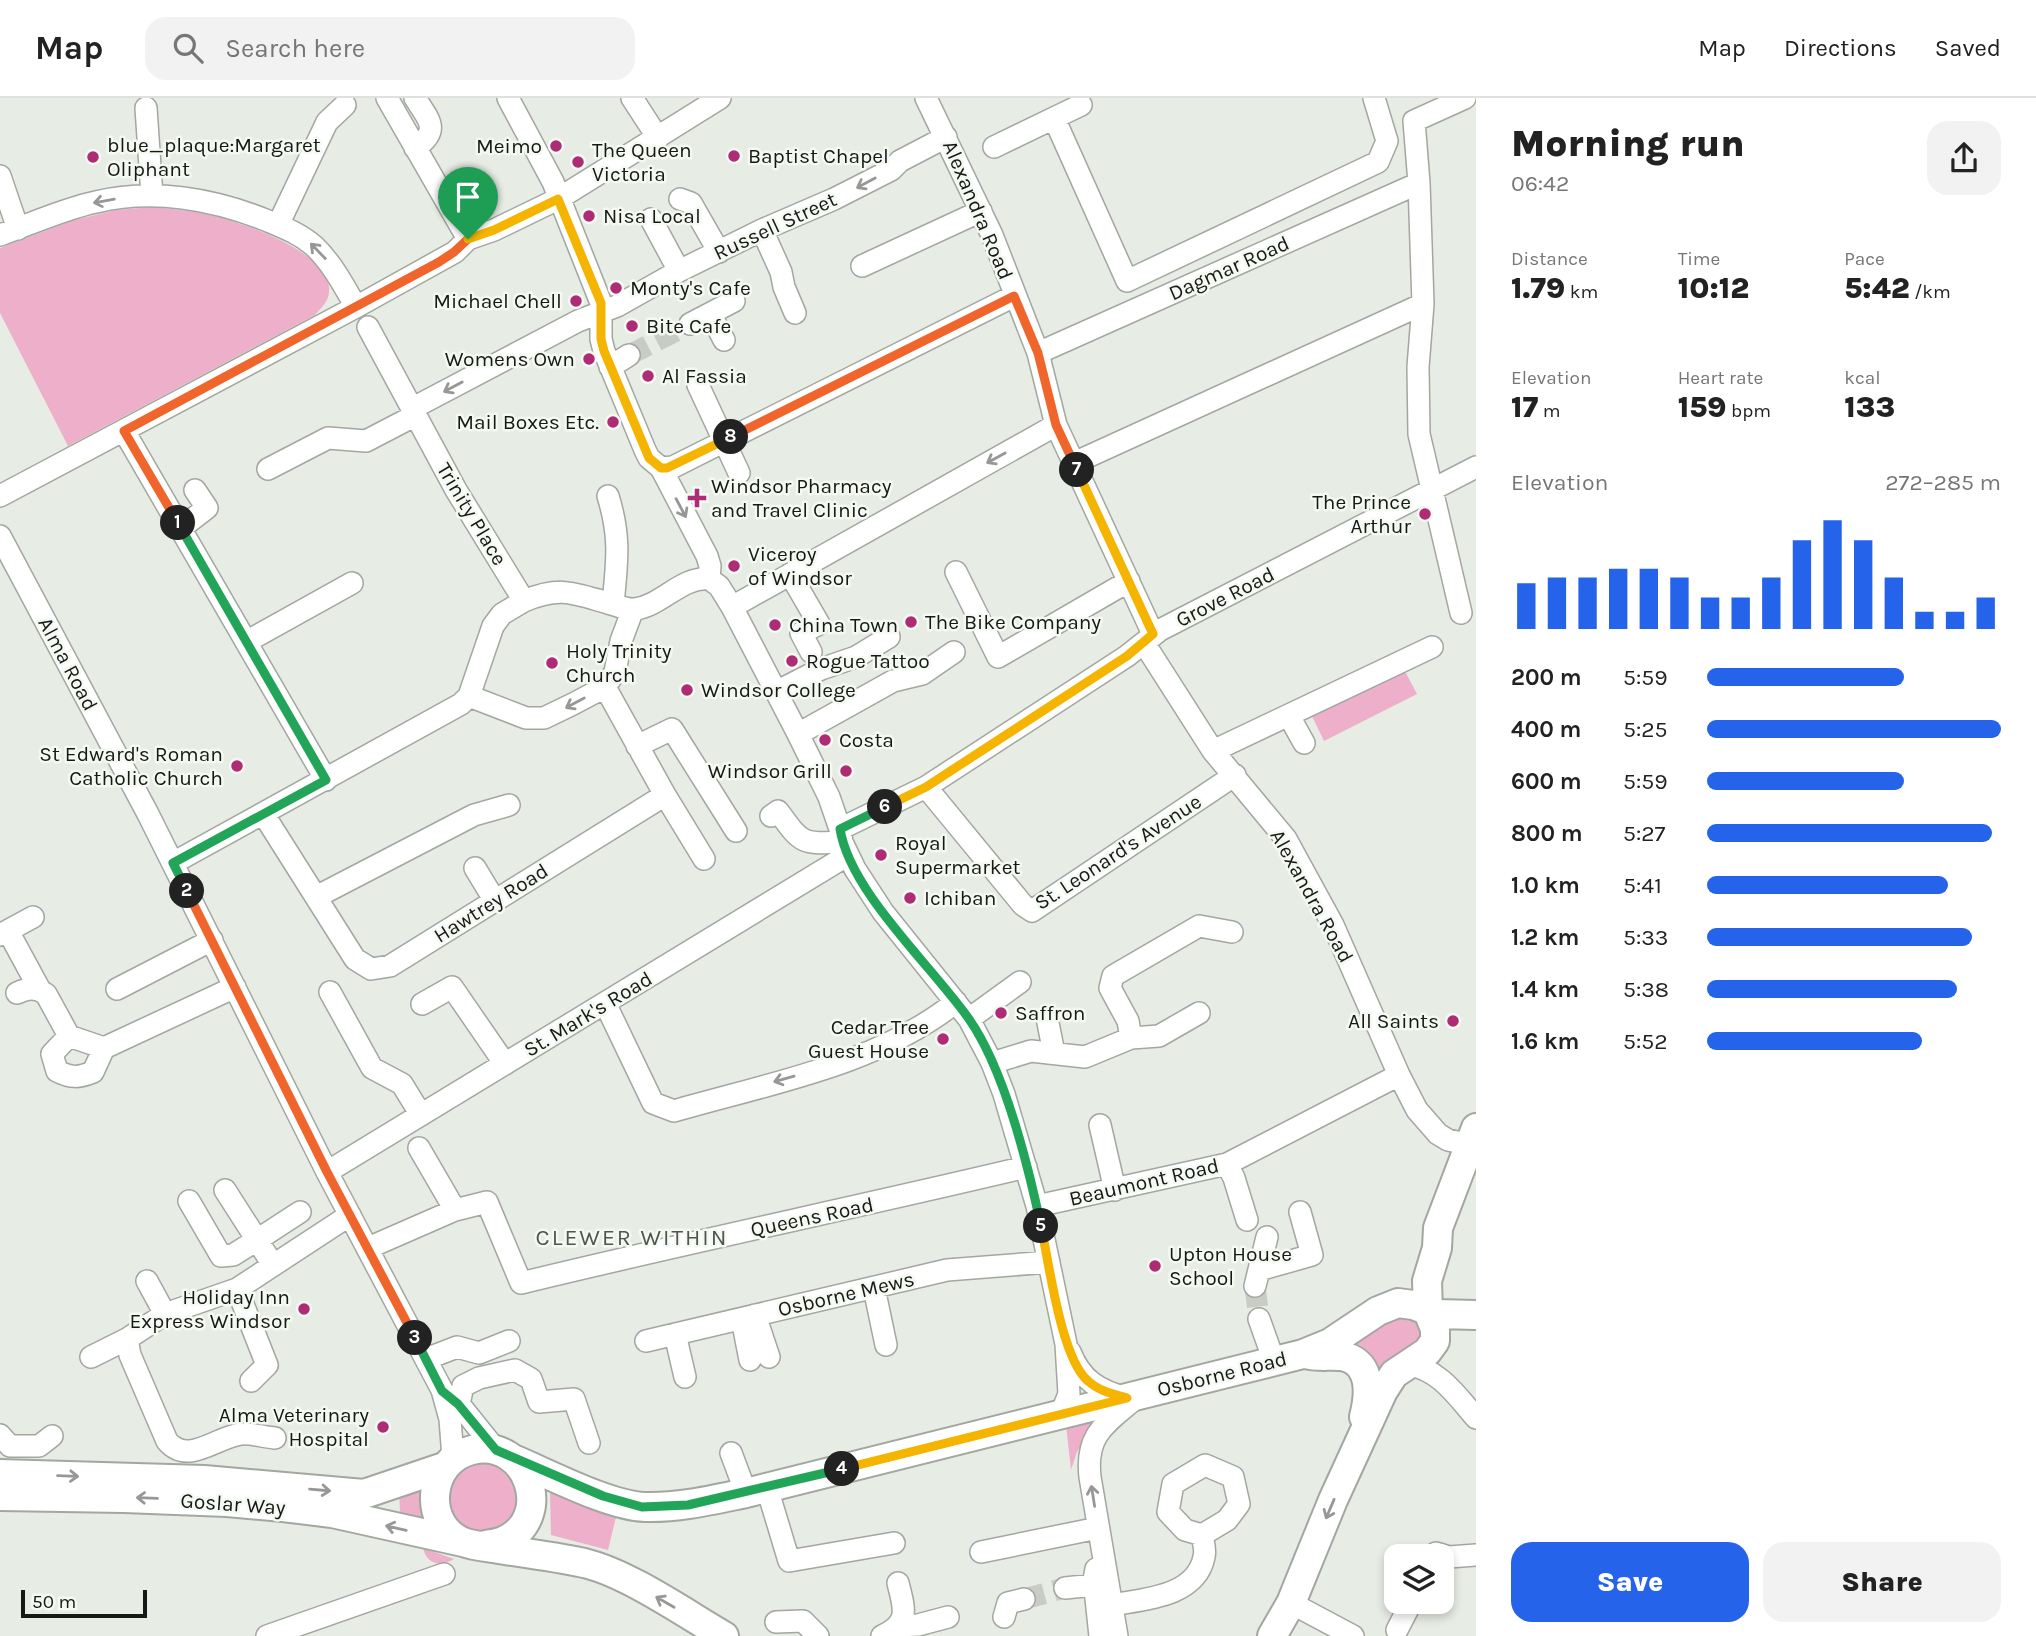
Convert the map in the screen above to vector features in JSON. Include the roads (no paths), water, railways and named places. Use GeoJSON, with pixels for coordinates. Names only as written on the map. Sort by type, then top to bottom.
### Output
{"type":"FeatureCollection","features":[{"type":"Feature","properties":{"kind":"main road"},"geometry":{"type":"LineString","coordinates":[[1365,1319],[1407,1279],[1423,1257],[1438,1228],[1473,1137]]}},
{"type":"Feature","properties":{"kind":"main road"},"geometry":{"type":"LineString","coordinates":[[1435,1341],[1434,1324],[1428,1312],[1426,1281],[1437,1248],[1438,1228]]}},
{"type":"Feature","properties":{"kind":"main road","name":"Osborne Road"},"geometry":{"type":"LineString","coordinates":[[504,1454],[603,1496],[642,1507],[688,1505],[1303,1354],[1330,1343],[1365,1319],[1398,1303],[1446,1315],[1476,1315]]}},
{"type":"Feature","properties":{"kind":"main road","name":"Osborne Road"},"geometry":{"type":"LineString","coordinates":[[1357,1446],[1394,1374],[1427,1352],[1447,1330],[1476,1315]]}},
{"type":"Feature","properties":{"kind":"main road"},"geometry":{"type":"LineString","coordinates":[[1272,1636],[1291,1603],[1357,1446],[1368,1401],[1364,1373],[1348,1358],[1303,1354]]}},
{"type":"Feature","properties":{"kind":"main road"},"geometry":{"type":"LineString","coordinates":[[479,1448],[504,1454],[524,1471],[530,1486],[531,1503],[528,1515],[519,1530],[503,1541],[472,1544],[449,1532],[441,1522],[434,1496],[437,1479],[449,1462],[468,1450],[479,1448]]}},
{"type":"Feature","properties":{"kind":"main road","name":"Goslar Way"},"geometry":{"type":"LineString","coordinates":[[0,1474],[204,1480],[364,1494],[449,1462]]}},
{"type":"Feature","properties":{"kind":"main road","name":"Goslar Way"},"geometry":{"type":"LineString","coordinates":[[0,1496],[227,1502],[332,1513],[472,1544],[590,1564],[635,1584],[724,1636]]}},
{"type":"Feature","properties":{"kind":"street"},"geometry":{"type":"LineString","coordinates":[[387,98],[468,239]]}},
{"type":"Feature","properties":{"kind":"street"},"geometry":{"type":"LineString","coordinates":[[415,98],[431,130],[429,136],[415,148]]}},
{"type":"Feature","properties":{"kind":"street"},"geometry":{"type":"LineString","coordinates":[[508,98],[552,182],[601,303],[601,339],[610,366],[649,458],[661,468],[707,556],[710,566],[709,579]]}},
{"type":"Feature","properties":{"kind":"street"},"geometry":{"type":"LineString","coordinates":[[632,98],[658,138]]}},
{"type":"Feature","properties":{"kind":"street"},"geometry":{"type":"LineString","coordinates":[[0,496],[356,307],[447,257],[468,239],[494,230],[558,199],[720,98]]}},
{"type":"Feature","properties":{"kind":"street","name":"Alexandra Road"},"geometry":{"type":"LineString","coordinates":[[926,98],[992,235],[1038,353],[1056,425],[1129,581],[1149,638],[1213,751],[1286,839],[1332,925],[1417,1110],[1438,1134],[1448,1140],[1473,1137]]}},
{"type":"Feature","properties":{"kind":"street"},"geometry":{"type":"LineString","coordinates":[[1054,118],[1127,281],[1378,162],[1387,141],[1374,98]]}},
{"type":"Feature","properties":{"kind":"street"},"geometry":{"type":"LineString","coordinates":[[1461,613],[1430,491],[1419,434],[1418,367],[1423,304],[1414,121],[1465,98]]}},
{"type":"Feature","properties":{"kind":"street"},"geometry":{"type":"LineString","coordinates":[[994,147],[1086,100]]}},
{"type":"Feature","properties":{"kind":"street"},"geometry":{"type":"LineString","coordinates":[[278,225],[327,122],[345,105]]}},
{"type":"Feature","properties":{"kind":"street"},"geometry":{"type":"LineString","coordinates":[[146,108],[152,196]]}},
{"type":"Feature","properties":{"kind":"street","name":"Russell Street"},"geometry":{"type":"LineString","coordinates":[[268,469],[328,439],[366,441],[414,411],[578,321],[617,306],[719,251],[834,199],[891,170],[900,161],[946,137]]}},
{"type":"Feature","properties":{"kind":"street"},"geometry":{"type":"LineString","coordinates":[[0,176],[9,232],[96,202],[152,196],[182,197],[241,210],[299,234],[316,248],[331,265],[356,307]]}},
{"type":"Feature","properties":{"kind":"street","name":"Dagmar Road"},"geometry":{"type":"LineString","coordinates":[[1038,353],[1419,183]]}},
{"type":"Feature","properties":{"kind":"street"},"geometry":{"type":"LineString","coordinates":[[680,198],[691,203],[719,251]]}},
{"type":"Feature","properties":{"kind":"street"},"geometry":{"type":"LineString","coordinates":[[862,266],[981,211]]}},
{"type":"Feature","properties":{"kind":"street"},"geometry":{"type":"LineString","coordinates":[[651,219],[679,271]]}},
{"type":"Feature","properties":{"kind":"street"},"geometry":{"type":"LineString","coordinates":[[762,230],[781,272],[795,313]]}},
{"type":"Feature","properties":{"kind":"street"},"geometry":{"type":"LineString","coordinates":[[661,468],[673,467],[1014,296]]}},
{"type":"Feature","properties":{"kind":"street"},"geometry":{"type":"LineString","coordinates":[[691,324],[734,301]]}},
{"type":"Feature","properties":{"kind":"street"},"geometry":{"type":"LineString","coordinates":[[1074,463],[1423,304]]}},
{"type":"Feature","properties":{"kind":"street"},"geometry":{"type":"LineString","coordinates":[[711,315],[724,340]]}},
{"type":"Feature","properties":{"kind":"street","name":"Trinity Place"},"geometry":{"type":"LineString","coordinates":[[368,327],[456,490],[524,601]]}},
{"type":"Feature","properties":{"kind":"street"},"geometry":{"type":"LineString","coordinates":[[610,366],[629,355]]}},
{"type":"Feature","properties":{"kind":"street"},"geometry":{"type":"LineString","coordinates":[[698,385],[739,472]]}},
{"type":"Feature","properties":{"kind":"street"},"geometry":{"type":"LineString","coordinates":[[732,607],[1056,425]]}},
{"type":"Feature","properties":{"kind":"street"},"geometry":{"type":"LineString","coordinates":[[124,431],[326,780]]}},
{"type":"Feature","properties":{"kind":"street","name":"Grove Road"},"geometry":{"type":"LineString","coordinates":[[844,842],[1127,656],[1149,638],[1476,467]]}},
{"type":"Feature","properties":{"kind":"street"},"geometry":{"type":"LineString","coordinates":[[181,528],[207,508],[195,490]]}},
{"type":"Feature","properties":{"kind":"street"},"geometry":{"type":"LineString","coordinates":[[469,696],[526,718],[544,718],[605,687],[615,671],[621,641],[623,607],[616,523],[608,496]]}},
{"type":"Feature","properties":{"kind":"street","name":"Alma Road"},"geometry":{"type":"LineString","coordinates":[[0,536],[173,863],[327,1172],[426,1359],[450,1397],[504,1454]]}},
{"type":"Feature","properties":{"kind":"street"},"geometry":{"type":"LineString","coordinates":[[956,572],[998,657],[1129,581]]}},
{"type":"Feature","properties":{"kind":"street"},"geometry":{"type":"LineString","coordinates":[[790,574],[819,624],[801,633],[811,652]]}},
{"type":"Feature","properties":{"kind":"street"},"geometry":{"type":"LineString","coordinates":[[173,863],[461,704],[469,696],[493,626],[502,614],[524,601],[546,592],[566,592],[623,607],[647,605],[695,580],[709,579],[719,586],[732,607],[829,797],[844,842],[883,912],[970,1019],[992,1062],[1037,1206],[1066,1343],[1069,1394],[1061,1414]]}},
{"type":"Feature","properties":{"kind":"street"},"geometry":{"type":"LineString","coordinates":[[246,642],[352,583]]}},
{"type":"Feature","properties":{"kind":"street"},"geometry":{"type":"LineString","coordinates":[[776,692],[821,669],[856,657],[889,637]]}},
{"type":"Feature","properties":{"kind":"street"},"geometry":{"type":"LineString","coordinates":[[1213,751],[1432,647]]}},
{"type":"Feature","properties":{"kind":"street"},"geometry":{"type":"LineString","coordinates":[[798,734],[893,681],[922,674],[954,652]]}},
{"type":"Feature","properties":{"kind":"street"},"geometry":{"type":"LineString","coordinates":[[605,687],[664,795],[705,859]]}},
{"type":"Feature","properties":{"kind":"street"},"geometry":{"type":"LineString","coordinates":[[1289,716],[1304,743]]}},
{"type":"Feature","properties":{"kind":"street"},"geometry":{"type":"LineString","coordinates":[[637,746],[672,729],[736,831]]}},
{"type":"Feature","properties":{"kind":"street","name":"St. Leonard's Avenue"},"geometry":{"type":"LineString","coordinates":[[926,787],[1023,905],[1032,911],[1235,775]]}},
{"type":"Feature","properties":{"kind":"street","name":"Hawtrey Road"},"geometry":{"type":"LineString","coordinates":[[264,814],[355,959],[371,969],[390,966],[664,795]]}},
{"type":"Feature","properties":{"kind":"street"},"geometry":{"type":"LineString","coordinates":[[316,897],[474,815],[509,805]]}},
{"type":"Feature","properties":{"kind":"street"},"geometry":{"type":"LineString","coordinates":[[771,816],[778,811],[797,838],[805,842],[844,842]]}},
{"type":"Feature","properties":{"kind":"street","name":"St. Mark's Road"},"geometry":{"type":"LineString","coordinates":[[327,1172],[605,1003],[844,842]]}},
{"type":"Feature","properties":{"kind":"street"},"geometry":{"type":"LineString","coordinates":[[475,868],[495,901]]}},
{"type":"Feature","properties":{"kind":"street"},"geometry":{"type":"LineString","coordinates":[[33,918],[4,933],[40,990]]}},
{"type":"Feature","properties":{"kind":"street"},"geometry":{"type":"LineString","coordinates":[[1131,1038],[1128,1021],[1110,988],[1113,976],[1199,926],[1232,932]]}},
{"type":"Feature","properties":{"kind":"street"},"geometry":{"type":"LineString","coordinates":[[117,989],[212,940]]}},
{"type":"Feature","properties":{"kind":"street"},"geometry":{"type":"LineString","coordinates":[[970,1019],[1020,982]]}},
{"type":"Feature","properties":{"kind":"street"},"geometry":{"type":"LineString","coordinates":[[69,1037],[52,1054],[57,1071],[68,1077],[79,1077],[93,1072],[104,1048],[235,987]]}},
{"type":"Feature","properties":{"kind":"street"},"geometry":{"type":"LineString","coordinates":[[422,1004],[452,987],[505,1064]]}},
{"type":"Feature","properties":{"kind":"street"},"geometry":{"type":"LineString","coordinates":[[17,993],[33,988],[40,990],[46,994],[69,1037],[104,1048]]}},
{"type":"Feature","properties":{"kind":"street"},"geometry":{"type":"LineString","coordinates":[[330,992],[372,1068],[402,1084],[421,1115]]}},
{"type":"Feature","properties":{"kind":"street"},"geometry":{"type":"LineString","coordinates":[[605,1003],[653,1103],[674,1111],[865,1056],[927,1023],[956,1002]]}},
{"type":"Feature","properties":{"kind":"street"},"geometry":{"type":"LineString","coordinates":[[992,1062],[1031,1051],[1085,1057],[1131,1038],[1158,1036],[1199,1013]]}},
{"type":"Feature","properties":{"kind":"street"},"geometry":{"type":"LineString","coordinates":[[1047,1018],[1054,1054]]}},
{"type":"Feature","properties":{"kind":"street","name":"Beaumont Road"},"geometry":{"type":"LineString","coordinates":[[1037,1206],[1227,1164],[1399,1075]]}},
{"type":"Feature","properties":{"kind":"street"},"geometry":{"type":"LineString","coordinates":[[1100,1125],[1115,1190]]}},
{"type":"Feature","properties":{"kind":"street"},"geometry":{"type":"LineString","coordinates":[[419,1148],[455,1210]]}},
{"type":"Feature","properties":{"kind":"street"},"geometry":{"type":"LineString","coordinates":[[1227,1164],[1247,1220]]}},
{"type":"Feature","properties":{"kind":"street","name":"Queens Road"},"geometry":{"type":"LineString","coordinates":[[368,1248],[455,1210],[487,1202],[521,1283],[1026,1167]]}},
{"type":"Feature","properties":{"kind":"street"},"geometry":{"type":"LineString","coordinates":[[225,1190],[273,1265]]}},
{"type":"Feature","properties":{"kind":"street"},"geometry":{"type":"LineString","coordinates":[[189,1201],[221,1256],[233,1255],[300,1212]]}},
{"type":"Feature","properties":{"kind":"street"},"geometry":{"type":"LineString","coordinates":[[1267,1237],[1257,1278],[1312,1255],[1300,1212]]}},
{"type":"Feature","properties":{"kind":"street"},"geometry":{"type":"LineString","coordinates":[[91,1357],[127,1339],[164,1314],[237,1289],[350,1215]]}},
{"type":"Feature","properties":{"kind":"street","name":"Osborne Mews"},"geometry":{"type":"LineString","coordinates":[[646,1341],[947,1270],[1049,1262]]}},
{"type":"Feature","properties":{"kind":"street"},"geometry":{"type":"LineString","coordinates":[[147,1281],[164,1314]]}},
{"type":"Feature","properties":{"kind":"street"},"geometry":{"type":"LineString","coordinates":[[874,1288],[886,1345]]}},
{"type":"Feature","properties":{"kind":"street"},"geometry":{"type":"LineString","coordinates":[[237,1289],[267,1365],[251,1381]]}},
{"type":"Feature","properties":{"kind":"street"},"geometry":{"type":"LineString","coordinates":[[749,1317],[760,1359]]}},
{"type":"Feature","properties":{"kind":"street"},"geometry":{"type":"LineString","coordinates":[[1259,1319],[1274,1361]]}},
{"type":"Feature","properties":{"kind":"street"},"geometry":{"type":"LineString","coordinates":[[675,1334],[685,1377]]}},
{"type":"Feature","properties":{"kind":"street"},"geometry":{"type":"LineString","coordinates":[[127,1339],[130,1355],[172,1447],[194,1452],[240,1434],[275,1438]]}},
{"type":"Feature","properties":{"kind":"street"},"geometry":{"type":"LineString","coordinates":[[426,1359],[457,1347],[480,1353],[509,1341]]}},
{"type":"Feature","properties":{"kind":"street"},"geometry":{"type":"LineString","coordinates":[[1435,1341],[1452,1390]]}},
{"type":"Feature","properties":{"kind":"street"},"geometry":{"type":"LineString","coordinates":[[1066,1343],[1077,1369],[1088,1381],[1099,1389],[1134,1396]]}},
{"type":"Feature","properties":{"kind":"street"},"geometry":{"type":"LineString","coordinates":[[1408,1365],[1431,1372],[1452,1390],[1476,1418]]}},
{"type":"Feature","properties":{"kind":"street"},"geometry":{"type":"LineString","coordinates":[[450,1397],[479,1378],[515,1370],[531,1379],[539,1402],[574,1399],[589,1443]]}},
{"type":"Feature","properties":{"kind":"street"},"geometry":{"type":"LineString","coordinates":[[1117,1636],[1088,1463],[1092,1442],[1100,1430],[1134,1396]]}},
{"type":"Feature","properties":{"kind":"street","name":"Alma Road"},"geometry":{"type":"LineString","coordinates":[[449,1462],[450,1397]]}},
{"type":"Feature","properties":{"kind":"street"},"geometry":{"type":"LineString","coordinates":[[0,1435],[10,1446],[39,1446],[52,1436]]}},
{"type":"Feature","properties":{"kind":"street"},"geometry":{"type":"LineString","coordinates":[[731,1453],[757,1490],[789,1561],[894,1543]]}},
{"type":"Feature","properties":{"kind":"street"},"geometry":{"type":"LineString","coordinates":[[981,1552],[1098,1528]]}},
{"type":"Feature","properties":{"kind":"street"},"geometry":{"type":"LineString","coordinates":[[1112,1605],[1167,1594],[1193,1580],[1205,1556],[1202,1535]]}},
{"type":"Feature","properties":{"kind":"street"},"geometry":{"type":"LineString","coordinates":[[1454,1557],[1476,1555]]}},
{"type":"Feature","properties":{"kind":"street"},"geometry":{"type":"LineString","coordinates":[[1100,1636],[1094,1585],[1097,1566],[1103,1556]]}},
{"type":"Feature","properties":{"kind":"street"},"geometry":{"type":"LineString","coordinates":[[267,1636],[444,1574]]}},
{"type":"Feature","properties":{"kind":"street"},"geometry":{"type":"LineString","coordinates":[[891,1631],[903,1618],[904,1607],[898,1583]]}},
{"type":"Feature","properties":{"kind":"street"},"geometry":{"type":"LineString","coordinates":[[1065,1588],[1094,1585]]}},
{"type":"Feature","properties":{"kind":"street"},"geometry":{"type":"LineString","coordinates":[[1009,1627],[1008,1604],[1024,1599]]}},
{"type":"Feature","properties":{"kind":"street"},"geometry":{"type":"LineString","coordinates":[[1291,1603],[1353,1636]]}},
{"type":"Feature","properties":{"kind":"street"},"geometry":{"type":"LineString","coordinates":[[1398,1630],[1406,1614]]}},
{"type":"Feature","properties":{"kind":"street"},"geometry":{"type":"LineString","coordinates":[[891,1631],[947,1617]]}},
{"type":"Feature","properties":{"kind":"street"},"geometry":{"type":"LineString","coordinates":[[776,1622],[803,1621],[818,1636]]}},
{"type":"Feature","properties":{"kind":"tunnel"},"geometry":{"type":"LineString","coordinates":[[629,355],[690,324]]}},
{"type":"Feature","properties":{"kind":"tunnel"},"geometry":{"type":"LineString","coordinates":[[1255,1286],[1259,1319]]}},
{"type":"Feature","properties":{"kind":"tunnel"},"geometry":{"type":"LineString","coordinates":[[1024,1599],[1065,1588]]}},
{"type":"Feature","properties":{"kind":"place","name":"Meimo"},"geometry":{"type":"Point","coordinates":[556,146]}},
{"type":"Feature","properties":{"kind":"place","name":"Baptist Chapel"},"geometry":{"type":"Point","coordinates":[734,156]}},
{"type":"Feature","properties":{"kind":"place","name":"blue_plaque:Margaret Oliphant"},"geometry":{"type":"Point","coordinates":[93,157]}},
{"type":"Feature","properties":{"kind":"place","name":"The Queen Victoria"},"geometry":{"type":"Point","coordinates":[578,162]}},
{"type":"Feature","properties":{"kind":"place","name":"Nisa Local"},"geometry":{"type":"Point","coordinates":[589,216]}},
{"type":"Feature","properties":{"kind":"place","name":"Monty's Cafe"},"geometry":{"type":"Point","coordinates":[616,288]}},
{"type":"Feature","properties":{"kind":"place","name":"Michael Chell"},"geometry":{"type":"Point","coordinates":[576,301]}},
{"type":"Feature","properties":{"kind":"place","name":"Bite Cafe"},"geometry":{"type":"Point","coordinates":[632,326]}},
{"type":"Feature","properties":{"kind":"place","name":"Womens Own"},"geometry":{"type":"Point","coordinates":[589,359]}},
{"type":"Feature","properties":{"kind":"place","name":"Al Fassia"},"geometry":{"type":"Point","coordinates":[648,376]}},
{"type":"Feature","properties":{"kind":"place","name":"Mail Boxes Etc."},"geometry":{"type":"Point","coordinates":[613,422]}},
{"type":"Feature","properties":{"kind":"place","name":"Windsor Pharmacy and Travel Clinic"},"geometry":{"type":"Point","coordinates":[697,498]}},
{"type":"Feature","properties":{"kind":"place","name":"The Prince Arthur"},"geometry":{"type":"Point","coordinates":[1425,514]}},
{"type":"Feature","properties":{"kind":"place","name":"Viceroy of Windsor"},"geometry":{"type":"Point","coordinates":[734,566]}},
{"type":"Feature","properties":{"kind":"place","name":"The Bike Company"},"geometry":{"type":"Point","coordinates":[911,622]}},
{"type":"Feature","properties":{"kind":"place","name":"China Town"},"geometry":{"type":"Point","coordinates":[775,625]}},
{"type":"Feature","properties":{"kind":"place","name":"Rogue Tattoo"},"geometry":{"type":"Point","coordinates":[792,661]}},
{"type":"Feature","properties":{"kind":"place","name":"Holy Trinity Church"},"geometry":{"type":"Point","coordinates":[552,663]}},
{"type":"Feature","properties":{"kind":"place","name":"Windsor College"},"geometry":{"type":"Point","coordinates":[687,690]}},
{"type":"Feature","properties":{"kind":"place","name":"Costa"},"geometry":{"type":"Point","coordinates":[825,740]}},
{"type":"Feature","properties":{"kind":"place","name":"St Edward's Roman Catholic Church"},"geometry":{"type":"Point","coordinates":[237,766]}},
{"type":"Feature","properties":{"kind":"place","name":"Windsor Grill"},"geometry":{"type":"Point","coordinates":[846,771]}},
{"type":"Feature","properties":{"kind":"place","name":"Royal Supermarket"},"geometry":{"type":"Point","coordinates":[881,855]}},
{"type":"Feature","properties":{"kind":"place","name":"Ichiban"},"geometry":{"type":"Point","coordinates":[910,898]}},
{"type":"Feature","properties":{"kind":"place","name":"Saffron"},"geometry":{"type":"Point","coordinates":[1001,1013]}},
{"type":"Feature","properties":{"kind":"place","name":"All Saints"},"geometry":{"type":"Point","coordinates":[1453,1021]}},
{"type":"Feature","properties":{"kind":"place","name":"Cedar Tree Guest House"},"geometry":{"type":"Point","coordinates":[943,1039]}},
{"type":"Feature","properties":{"kind":"place","name":"Upton House School"},"geometry":{"type":"Point","coordinates":[1155,1266]}},
{"type":"Feature","properties":{"kind":"place","name":"Holiday Inn Express Windsor"},"geometry":{"type":"Point","coordinates":[304,1309]}},
{"type":"Feature","properties":{"kind":"place","name":"Alma Veterinary Hospital"},"geometry":{"type":"Point","coordinates":[383,1427]}},
{"type":"Feature","properties":{"kind":"district","name":"CLEWER WITHIN"},"geometry":{"type":"Point","coordinates":[632,1237]}}]}
